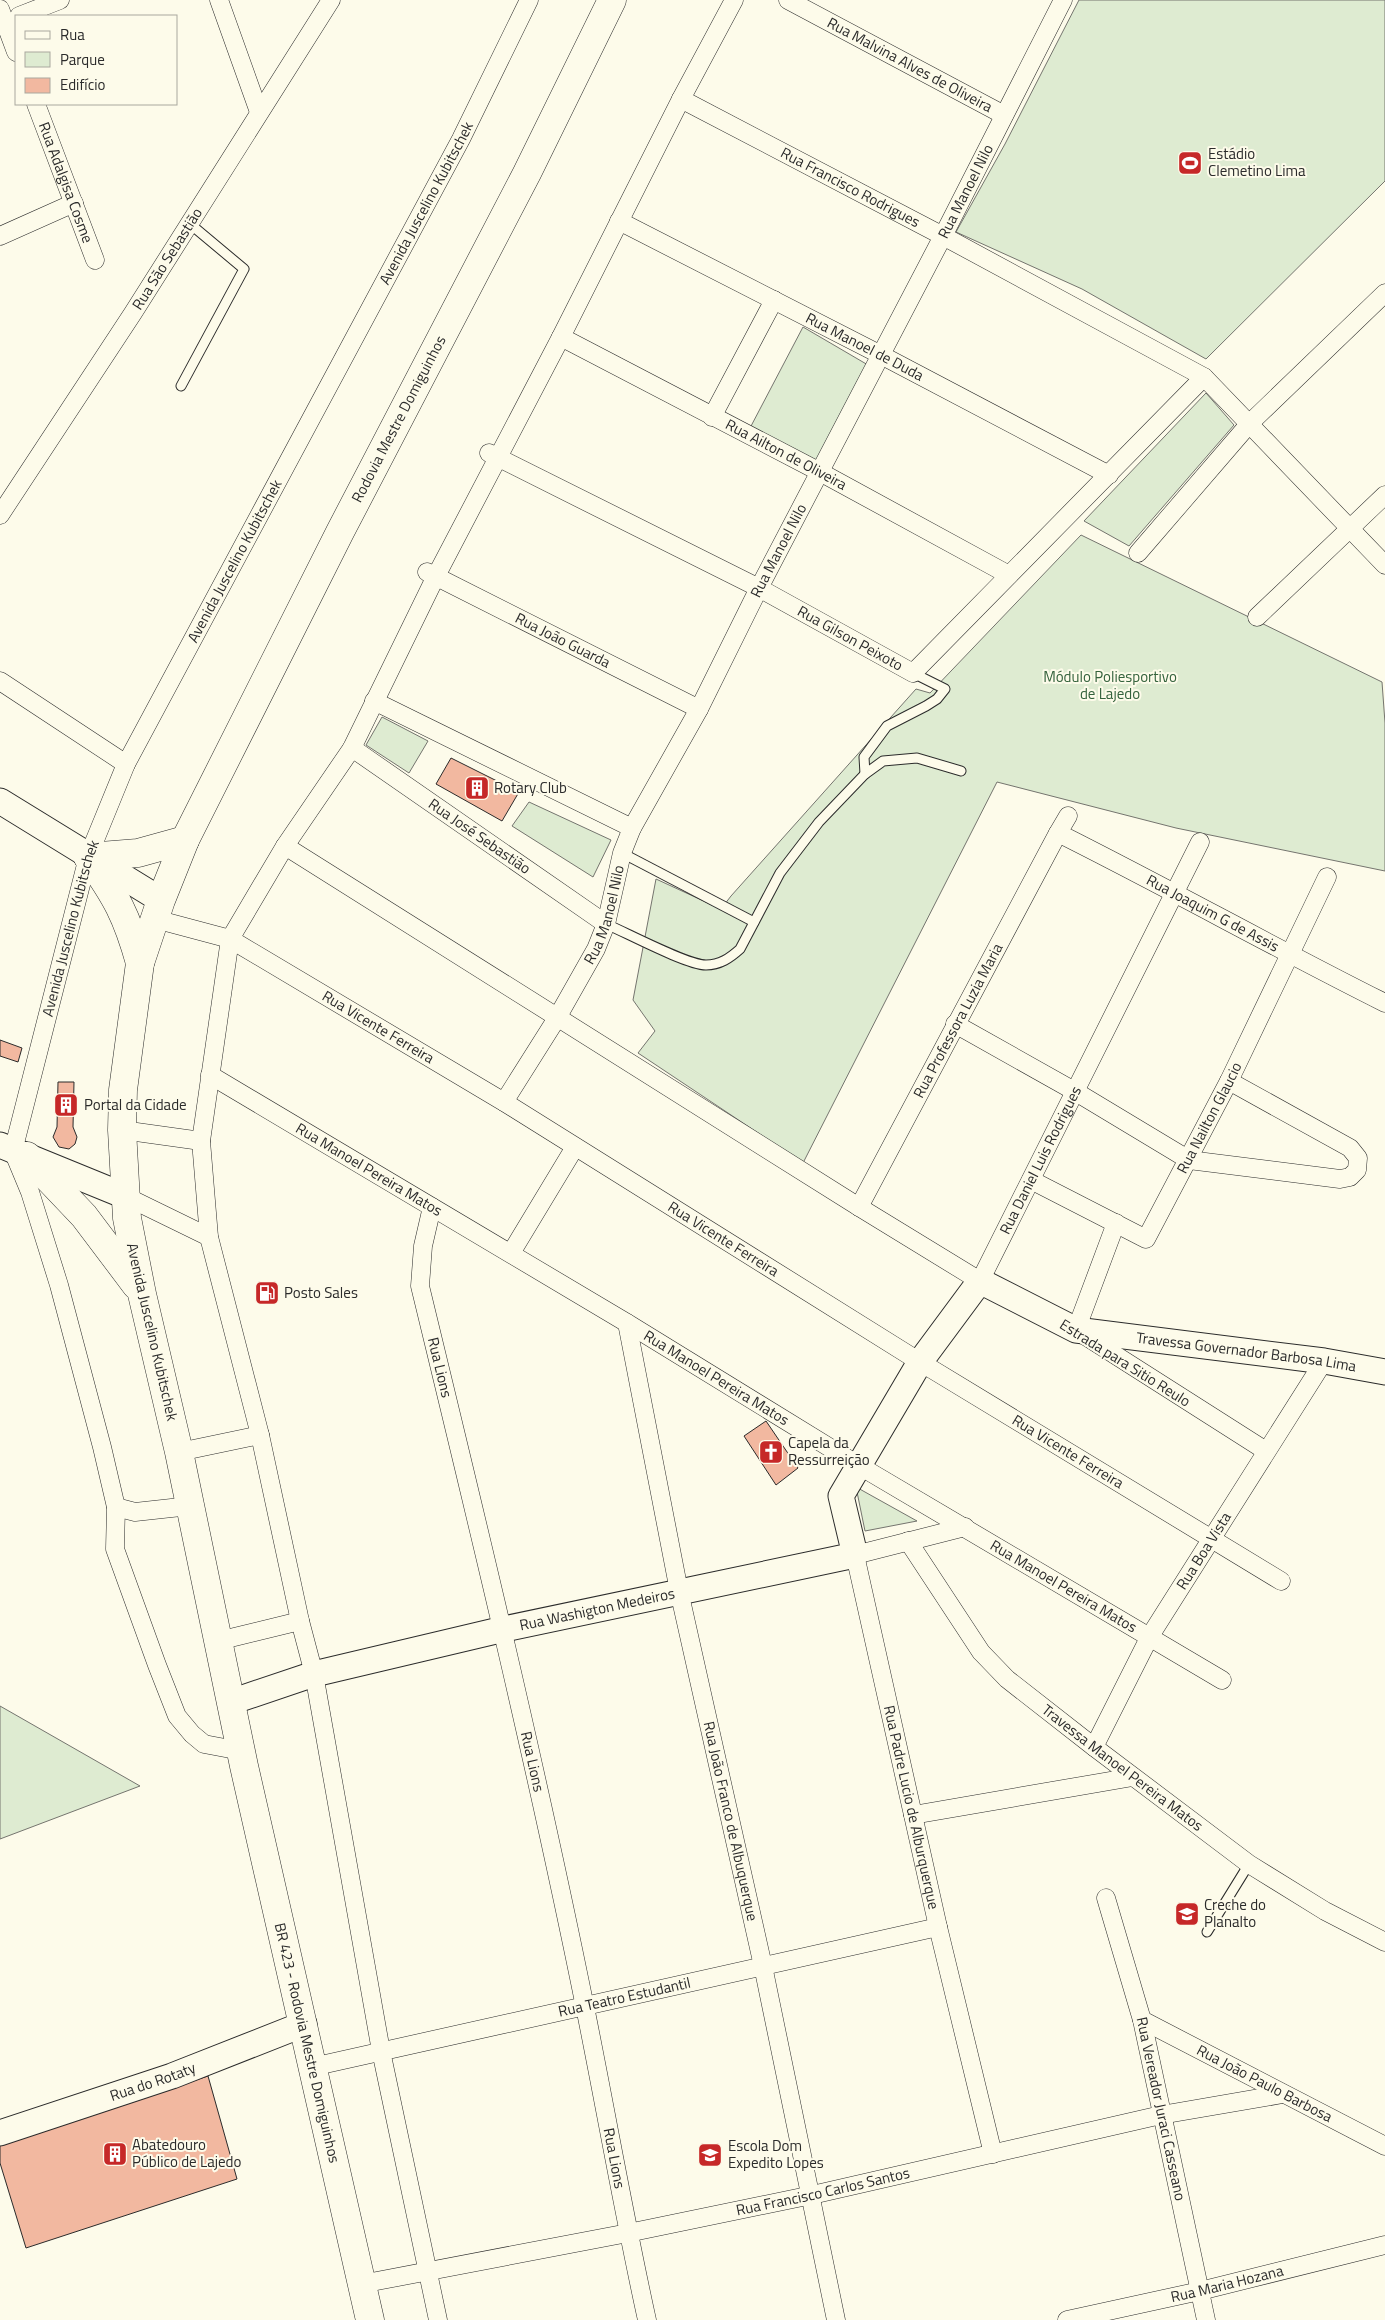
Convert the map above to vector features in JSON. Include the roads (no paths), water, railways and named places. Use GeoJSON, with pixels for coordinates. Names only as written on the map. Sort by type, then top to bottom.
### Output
{"type":"FeatureCollection","features":[{"type":"Feature","properties":{"kind":"main road","name":"Rodovia Mestre Domiguinhos"},"geometry":{"type":"LineString","coordinates":[[185,840],[340,532],[527,173],[612,0]]}},
{"type":"Feature","properties":{"kind":"main road"},"geometry":{"type":"LineString","coordinates":[[88,857],[138,854],[185,840]]}},
{"type":"Feature","properties":{"kind":"main road","name":"Avenida Juscelino Kubitschek"},"geometry":{"type":"LineString","coordinates":[[185,840],[140,963],[123,1090],[122,1130],[125,1196],[127,1218],[142,1294],[179,1452],[243,1758]]}},
{"type":"Feature","properties":{"kind":"main road"},"geometry":{"type":"LineString","coordinates":[[88,857],[119,903],[129,925],[140,963]]}},
{"type":"Feature","properties":{"kind":"main road"},"geometry":{"type":"LineString","coordinates":[[13,1151],[84,1216],[142,1294]]}},
{"type":"Feature","properties":{"kind":"main road","name":"BR 423 - Rodovia Mestre Domiguinhos"},"geometry":{"type":"LineString","coordinates":[[243,1758],[370,2320]]}},
{"type":"Feature","properties":{"kind":"street"},"geometry":{"type":"LineString","coordinates":[[17,15],[60,0]]}},
{"type":"Feature","properties":{"kind":"street"},"geometry":{"type":"LineString","coordinates":[[219,0],[260,112]]}},
{"type":"Feature","properties":{"kind":"street","name":"Rua São Sebastião"},"geometry":{"type":"LineString","coordinates":[[0,515],[331,0]]}},
{"type":"Feature","properties":{"kind":"street","name":"Avenida Juscelino Kubitschek"},"geometry":{"type":"LineString","coordinates":[[13,1151],[88,857],[126,764],[461,139],[529,0]]}},
{"type":"Feature","properties":{"kind":"street"},"geometry":{"type":"LineString","coordinates":[[438,2320],[381,2051],[314,1674],[300,1622],[260,1435],[209,1237],[201,1141],[230,939],[285,846],[352,748],[431,574],[493,455],[561,337],[681,99],[734,0]]}},
{"type":"Feature","properties":{"kind":"street","name":"Rua Malvina Alves de Oliveira"},"geometry":{"type":"LineString","coordinates":[[788,0],[1004,115]]}},
{"type":"Feature","properties":{"kind":"street","name":"Rua Manoel Nilo"},"geometry":{"type":"LineString","coordinates":[[504,1102],[557,1018],[596,949],[606,924],[622,853],[632,828],[699,710],[759,588],[943,236],[1063,0]]}},
{"type":"Feature","properties":{"kind":"street"},"geometry":{"type":"LineString","coordinates":[[8,18],[15,48]]}},
{"type":"Feature","properties":{"kind":"street","name":"Rua Francisco Rodrigues"},"geometry":{"type":"LineString","coordinates":[[681,99],[943,236],[1204,376],[1385,565]]}},
{"type":"Feature","properties":{"kind":"street","name":"Rua Adalgisa Cosme"},"geometry":{"type":"LineString","coordinates":[[36,105],[95,260]]}},
{"type":"Feature","properties":{"kind":"street"},"geometry":{"type":"LineString","coordinates":[[0,236],[74,203]]}},
{"type":"Feature","properties":{"kind":"street","name":"Rua Manoel de Duda"},"geometry":{"type":"LineString","coordinates":[[619,221],[881,355],[1109,476]]}},
{"type":"Feature","properties":{"kind":"street"},"geometry":{"type":"LineString","coordinates":[[1138,553],[1250,423],[1385,293]]}},
{"type":"Feature","properties":{"kind":"street"},"geometry":{"type":"LineString","coordinates":[[712,417],[774,300]]}},
{"type":"Feature","properties":{"kind":"street","name":"Rua Ailton de Oliveira"},"geometry":{"type":"LineString","coordinates":[[561,337],[820,472],[1009,575]]}},
{"type":"Feature","properties":{"kind":"street","name":"Rua Gilson Peixoto"},"geometry":{"type":"LineString","coordinates":[[493,455],[759,588],[914,673],[1109,476],[1204,376]]}},
{"type":"Feature","properties":{"kind":"street"},"geometry":{"type":"LineString","coordinates":[[1257,617],[1385,495]]}},
{"type":"Feature","properties":{"kind":"street","name":"Rua João Guarda"},"geometry":{"type":"LineString","coordinates":[[431,574],[699,710]]}},
{"type":"Feature","properties":{"kind":"street"},"geometry":{"type":"LineString","coordinates":[[0,681],[126,764]]}},
{"type":"Feature","properties":{"kind":"street"},"geometry":{"type":"LineString","coordinates":[[374,701],[632,828]]}},
{"type":"Feature","properties":{"kind":"street","name":"Rua José Sebastião"},"geometry":{"type":"LineString","coordinates":[[352,748],[606,924]]}},
{"type":"Feature","properties":{"kind":"street","name":"Rua Vicente Ferreira"},"geometry":{"type":"LineString","coordinates":[[0,801],[88,857],[158,910],[230,939],[504,1102],[920,1362],[1282,1582]]}},
{"type":"Feature","properties":{"kind":"street"},"geometry":{"type":"LineString","coordinates":[[1058,833],[1068,816]]}},
{"type":"Feature","properties":{"kind":"street","name":"Rua Joaquim G de Assis"},"geometry":{"type":"LineString","coordinates":[[1058,833],[1176,892],[1289,954],[1385,1003]]}},
{"type":"Feature","properties":{"kind":"street","name":"Rua Professora Luzia Maria"},"geometry":{"type":"LineString","coordinates":[[859,1207],[1058,833]]}},
{"type":"Feature","properties":{"kind":"street","name":"Rua Daniel Luis Rodrigues"},"geometry":{"type":"LineString","coordinates":[[858,1465],[920,1362],[980,1281],[1200,842]]}},
{"type":"Feature","properties":{"kind":"street"},"geometry":{"type":"LineString","coordinates":[[285,846],[980,1281]]}},
{"type":"Feature","properties":{"kind":"street","name":"Rua Nailton Glaucio"},"geometry":{"type":"LineString","coordinates":[[1031,1180],[1146,1239],[1229,1081],[1327,877]]}},
{"type":"Feature","properties":{"kind":"street"},"geometry":{"type":"LineString","coordinates":[[955,1024],[1076,1092],[1189,1160],[1340,1179],[1350,1177],[1357,1170],[1358,1158],[1350,1148],[1229,1081]]}},
{"type":"Feature","properties":{"kind":"street","name":"Rua Manoel Pereira Matos"},"geometry":{"type":"LineString","coordinates":[[210,1075],[627,1322],[858,1465],[1222,1680]]}},
{"type":"Feature","properties":{"kind":"street"},"geometry":{"type":"LineString","coordinates":[[122,1130],[201,1141]]}},
{"type":"Feature","properties":{"kind":"street"},"geometry":{"type":"LineString","coordinates":[[511,1253],[575,1147]]}},
{"type":"Feature","properties":{"kind":"street"},"geometry":{"type":"LineString","coordinates":[[13,1151],[125,1196],[209,1237]]}},
{"type":"Feature","properties":{"kind":"street"},"geometry":{"type":"LineString","coordinates":[[13,1151],[30,1192],[59,1285],[102,1448],[116,1507],[115,1549],[177,1716],[192,1734],[204,1744],[243,1758]]}},
{"type":"Feature","properties":{"kind":"street","name":"Rua Lions"},"geometry":{"type":"LineString","coordinates":[[432,1207],[423,1246],[420,1286],[504,1629],[585,2006],[628,2233],[647,2320]]}},
{"type":"Feature","properties":{"kind":"street"},"geometry":{"type":"LineString","coordinates":[[1076,1330],[1116,1223]]}},
{"type":"Feature","properties":{"kind":"street","name":"Estrada para Sitio Reulo"},"geometry":{"type":"LineString","coordinates":[[980,1281],[1076,1330],[1266,1451]]}},
{"type":"Feature","properties":{"kind":"street","name":"Rua João Franco de Albuquerque"},"geometry":{"type":"LineString","coordinates":[[627,1322],[679,1591],[763,1966],[812,2196],[836,2320]]}},
{"type":"Feature","properties":{"kind":"street","name":"Travessa Governador Barbosa Lima"},"geometry":{"type":"LineString","coordinates":[[1076,1330],[1324,1361],[1385,1372]]}},
{"type":"Feature","properties":{"kind":"street","name":"Rua Boa Vista"},"geometry":{"type":"LineString","coordinates":[[1094,1747],[1150,1636],[1324,1361]]}},
{"type":"Feature","properties":{"kind":"street"},"geometry":{"type":"LineString","coordinates":[[179,1452],[260,1435]]}},
{"type":"Feature","properties":{"kind":"street","name":"Rua Padre Lucio de Alburquerque"},"geometry":{"type":"LineString","coordinates":[[858,1465],[840,1496],[855,1555],[938,1927],[993,2154]]}},
{"type":"Feature","properties":{"kind":"street"},"geometry":{"type":"LineString","coordinates":[[116,1507],[135,1512],[190,1506]]}},
{"type":"Feature","properties":{"kind":"street","name":"Rua Washigton Medeiros"},"geometry":{"type":"LineString","coordinates":[[231,1702],[314,1674],[504,1629],[855,1555],[965,1527]]}},
{"type":"Feature","properties":{"kind":"street","name":"Travessa Manoel Pereira Matos"},"geometry":{"type":"LineString","coordinates":[[908,1541],[981,1652],[1007,1678],[1133,1777],[1249,1864],[1325,1911],[1385,1942]]}},
{"type":"Feature","properties":{"kind":"street"},"geometry":{"type":"LineString","coordinates":[[218,1641],[300,1622]]}},
{"type":"Feature","properties":{"kind":"street"},"geometry":{"type":"LineString","coordinates":[[913,1815],[1084,1787],[1133,1777]]}},
{"type":"Feature","properties":{"kind":"street","name":"Rua Vereador Juraci Casseano"},"geometry":{"type":"LineString","coordinates":[[1106,1898],[1142,2020],[1206,2320]]}},
{"type":"Feature","properties":{"kind":"street","name":"Rua Teatro Estudantil"},"geometry":{"type":"LineString","coordinates":[[312,2067],[938,1927]]}},
{"type":"Feature","properties":{"kind":"street","name":"Rua João Paulo Barbosa"},"geometry":{"type":"LineString","coordinates":[[1142,2020],[1385,2146]]}},
{"type":"Feature","properties":{"kind":"street","name":"Rua do Rotaty"},"geometry":{"type":"LineString","coordinates":[[0,2133],[172,2076],[304,2024]]}},
{"type":"Feature","properties":{"kind":"street","name":"Rua Francisco Carlos Santos"},"geometry":{"type":"LineString","coordinates":[[361,2284],[812,2196],[1161,2115],[1283,2094]]}},
{"type":"Feature","properties":{"kind":"street","name":"Rua Maria Hozana"},"geometry":{"type":"LineString","coordinates":[[1067,2320],[1200,2291],[1385,2245]]}},
{"type":"Feature","properties":{"kind":"lane"},"geometry":{"type":"LineString","coordinates":[[181,386],[244,269],[189,223]]}},
{"type":"Feature","properties":{"kind":"lane"},"geometry":{"type":"LineString","coordinates":[[865,774],[864,757],[887,726],[926,706],[936,699],[945,688],[914,673]]}},
{"type":"Feature","properties":{"kind":"lane"},"geometry":{"type":"LineString","coordinates":[[606,924],[697,964],[719,963],[731,957],[740,949],[780,873],[819,822],[865,774],[883,761],[917,758],[961,771]]}},
{"type":"Feature","properties":{"kind":"lane"},"geometry":{"type":"LineString","coordinates":[[622,853],[754,922]]}},
{"type":"Feature","properties":{"kind":"lane"},"geometry":{"type":"LineString","coordinates":[[1207,1932],[1249,1864]]}},
{"type":"Feature","properties":{"kind":"place","name":"Estádio Clemetino Lima"},"geometry":{"type":"Point","coordinates":[1190,163]}},
{"type":"Feature","properties":{"kind":"place","name":"Rotary Club"},"geometry":{"type":"Point","coordinates":[477,788]}},
{"type":"Feature","properties":{"kind":"place","name":"Portal da Cidade"},"geometry":{"type":"Point","coordinates":[66,1105]}},
{"type":"Feature","properties":{"kind":"place","name":"Posto Sales"},"geometry":{"type":"Point","coordinates":[267,1293]}},
{"type":"Feature","properties":{"kind":"place","name":"Capela da Ressurreição"},"geometry":{"type":"Point","coordinates":[771,1452]}},
{"type":"Feature","properties":{"kind":"place","name":"Creche do Planalto"},"geometry":{"type":"Point","coordinates":[1187,1914]}},
{"type":"Feature","properties":{"kind":"place","name":"Abatedouro Público de Lajedo"},"geometry":{"type":"Point","coordinates":[115,2154]}},
{"type":"Feature","properties":{"kind":"place","name":"Escola Dom Expedito Lopes"},"geometry":{"type":"Point","coordinates":[710,2155]}},
{"type":"Feature","properties":{"kind":"park label","name":"Módulo Poliesportivo de Lajedo"},"geometry":{"type":"Point","coordinates":[1110,686]}}]}
